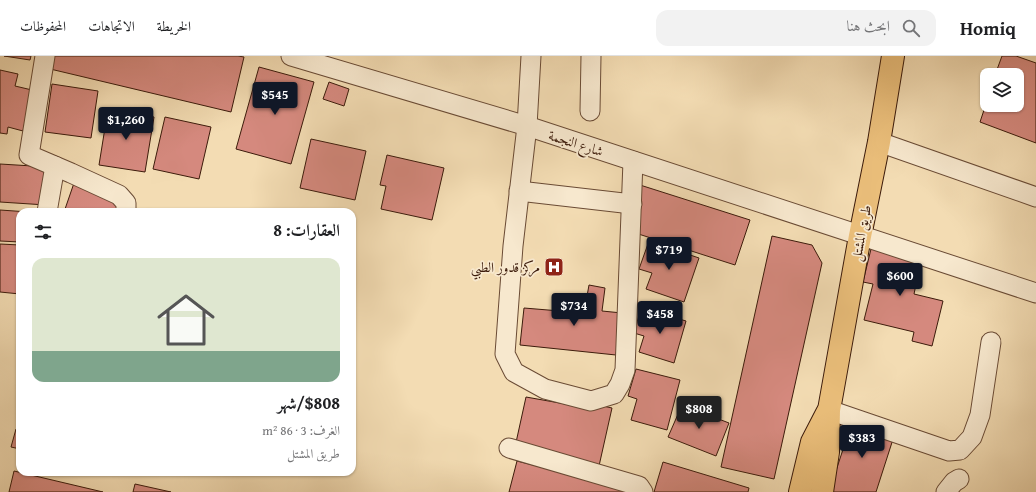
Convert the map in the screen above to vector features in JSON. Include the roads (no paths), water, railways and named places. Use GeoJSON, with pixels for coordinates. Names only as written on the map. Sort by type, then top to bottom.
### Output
{"type":"FeatureCollection","features":[{"type":"Feature","properties":{"kind":"main road","name":"طريق المشتل"},"geometry":{"type":"LineString","coordinates":[[822,492],[828,452],[829,410],[860,236],[879,142],[893,56]]}},
{"type":"Feature","properties":{"kind":"main road","name":"طريق المشتل"},"geometry":{"type":"LineString","coordinates":[[800,492],[812,442],[829,410]]}},
{"type":"Feature","properties":{"kind":"street"},"geometry":{"type":"LineString","coordinates":[[45,56],[29,155],[119,195],[126,203],[126,208]]}},
{"type":"Feature","properties":{"kind":"street","name":"شارع النجمة"},"geometry":{"type":"LineString","coordinates":[[291,56],[527,126],[1036,293]]}},
{"type":"Feature","properties":{"kind":"street"},"geometry":{"type":"LineString","coordinates":[[531,56],[527,126],[513,246],[505,354],[514,372],[545,388],[591,401],[614,394],[620,384],[625,370],[633,161]]}},
{"type":"Feature","properties":{"kind":"street"},"geometry":{"type":"LineString","coordinates":[[590,111],[591,56]]}},
{"type":"Feature","properties":{"kind":"street"},"geometry":{"type":"LineString","coordinates":[[879,142],[1036,197]]}},
{"type":"Feature","properties":{"kind":"street"},"geometry":{"type":"LineString","coordinates":[[48,208],[55,166]]}},
{"type":"Feature","properties":{"kind":"street"},"geometry":{"type":"LineString","coordinates":[[519,191],[632,204]]}},
{"type":"Feature","properties":{"kind":"street"},"geometry":{"type":"LineString","coordinates":[[829,410],[949,451],[960,450],[972,437],[980,415],[991,342]]}},
{"type":"Feature","properties":{"kind":"street"},"geometry":{"type":"LineString","coordinates":[[509,448],[639,486],[643,492]]}},
{"type":"Feature","properties":{"kind":"place","name":"مركز قدور الطبي"},"geometry":{"type":"Point","coordinates":[554,267]}}]}
